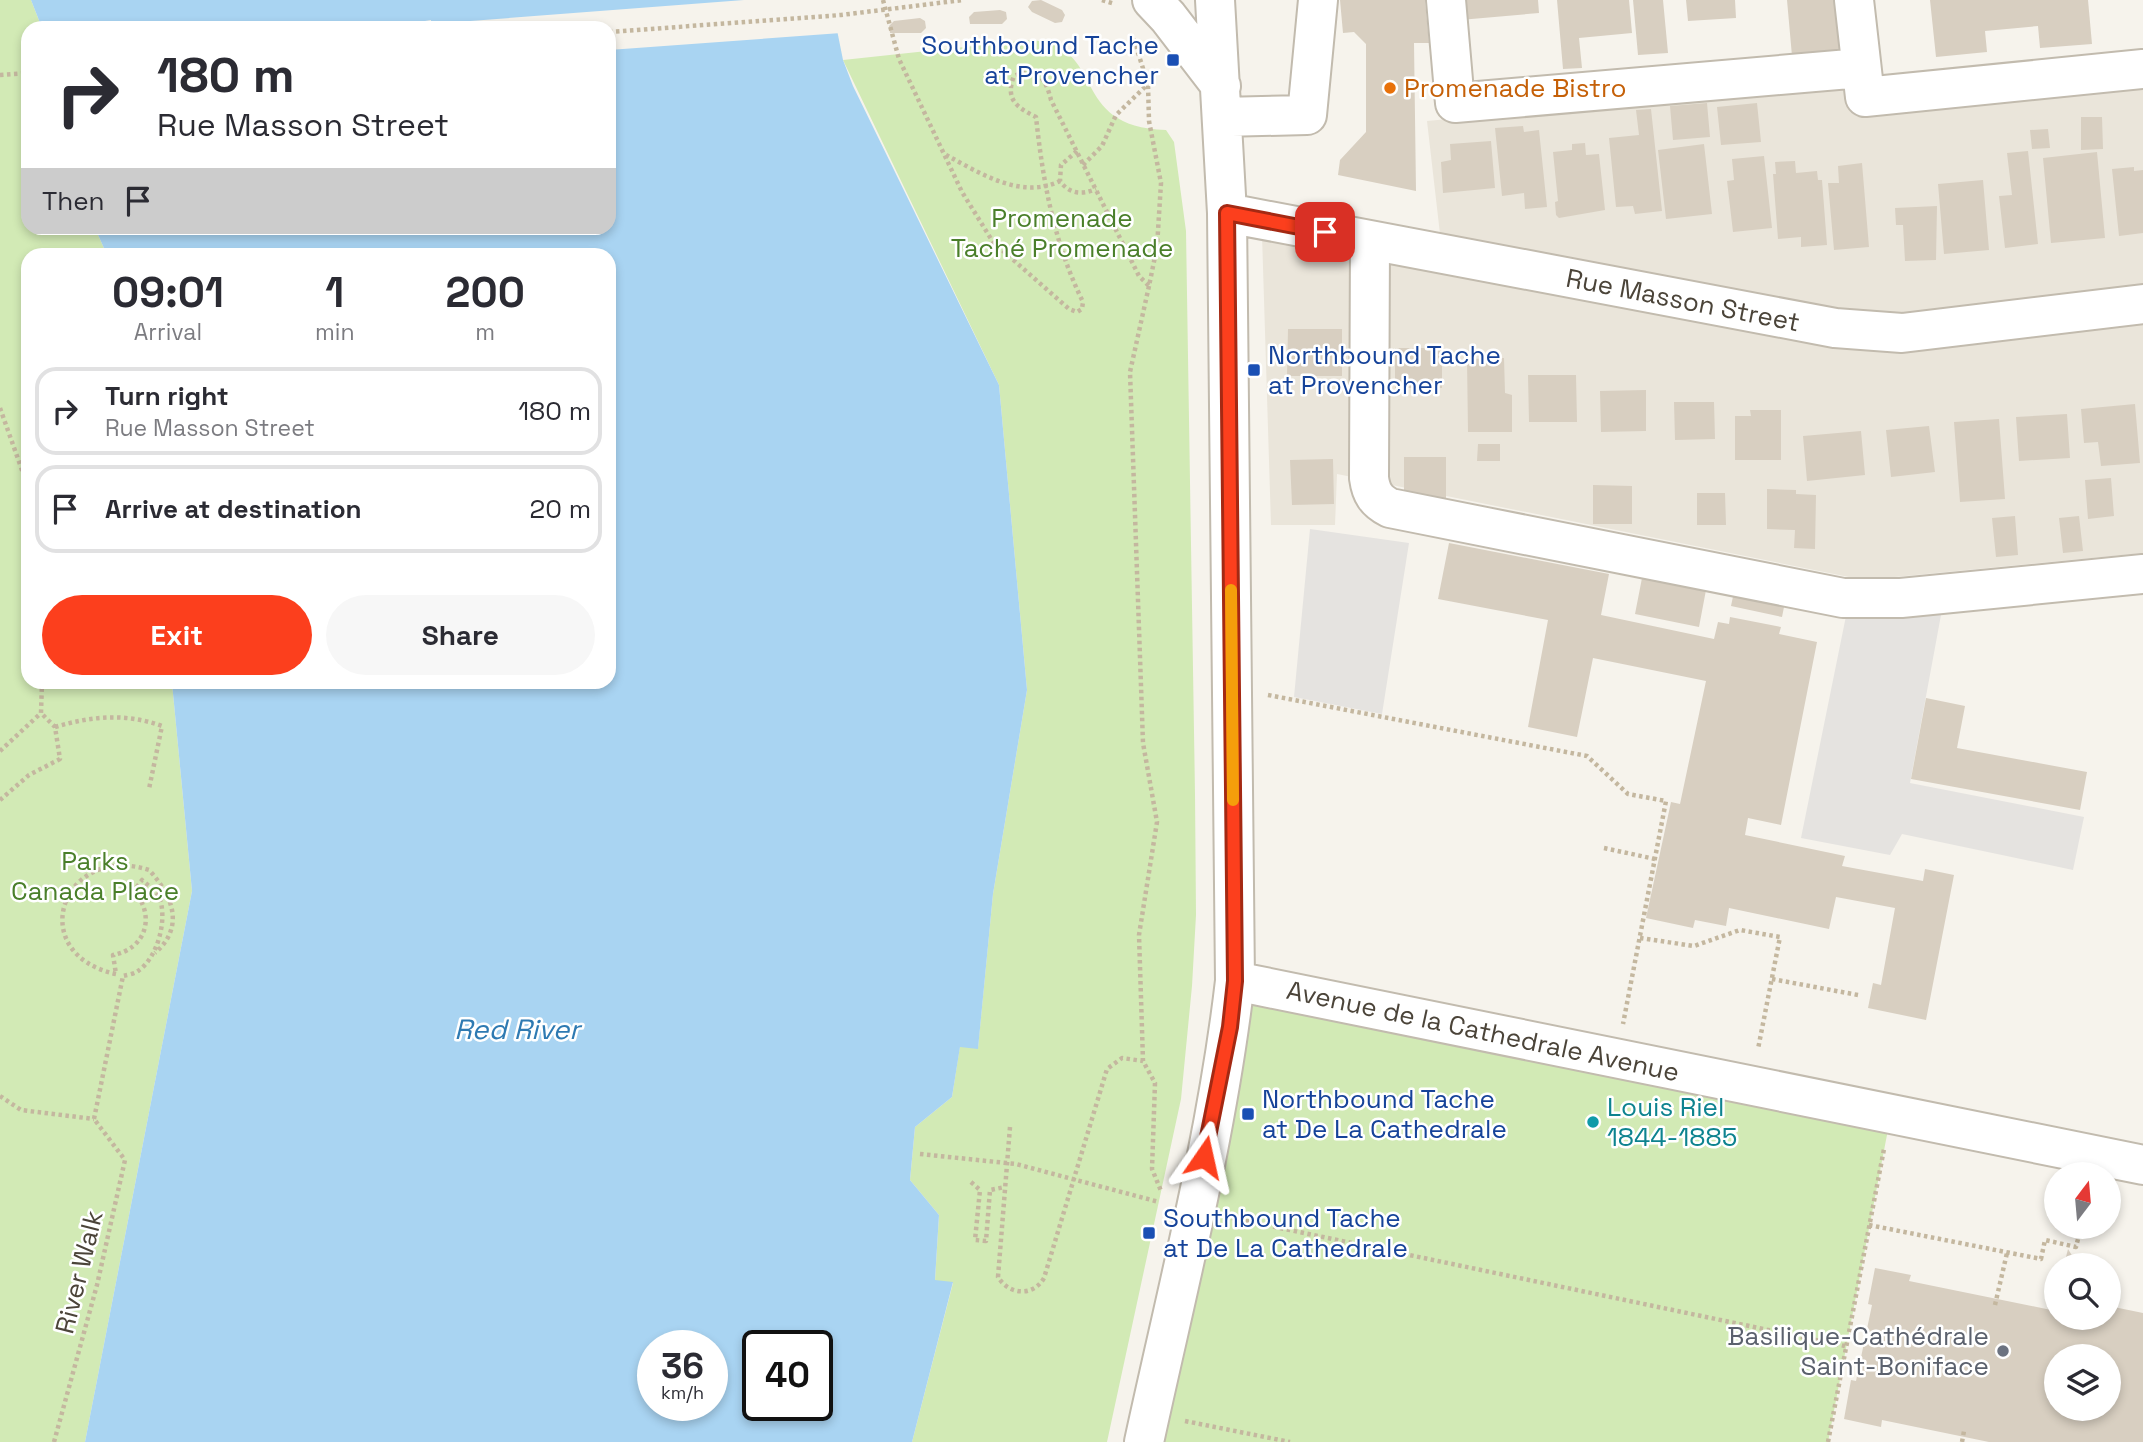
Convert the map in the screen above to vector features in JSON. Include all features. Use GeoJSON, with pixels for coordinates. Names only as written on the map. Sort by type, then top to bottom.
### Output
{"type":"FeatureCollection","features":[{"type":"Feature","properties":{"kind":"street"},"geometry":{"type":"LineString","coordinates":[[1152,0],[1168,16],[1222,102],[1307,115],[1318,0]]}},
{"type":"Feature","properties":{"kind":"street"},"geometry":{"type":"LineString","coordinates":[[1147,1428],[1230,1027],[1235,981],[1227,213],[1215,0]]}},
{"type":"Feature","properties":{"kind":"street"},"geometry":{"type":"LineString","coordinates":[[1446,0],[1455,103],[1861,68]]}},
{"type":"Feature","properties":{"kind":"street"},"geometry":{"type":"LineString","coordinates":[[1854,0],[1865,97],[2143,69]]}},
{"type":"Feature","properties":{"kind":"street","name":"Rue Masson Street"},"geometry":{"type":"LineString","coordinates":[[1227,213],[1781,319],[1870,331],[1902,333],[2143,304]]}},
{"type":"Feature","properties":{"kind":"street"},"geometry":{"type":"LineString","coordinates":[[1370,241],[1369,478],[1371,491],[1379,503],[1390,508],[1843,598],[1901,598],[2143,574]]}},
{"type":"Feature","properties":{"kind":"street","name":"Avenue de la Cathedrale Avenue"},"geometry":{"type":"LineString","coordinates":[[1235,981],[2143,1166]]}},
{"type":"Feature","properties":{"kind":"path"},"geometry":{"type":"LineString","coordinates":[[883,0],[899,58],[962,192],[993,242],[1069,309],[1080,311],[1083,302],[1059,244],[1045,188],[1036,117],[1018,108],[1011,99],[1009,88],[1014,76],[1024,71],[1037,73],[1045,80],[1051,100],[1139,276],[1149,286]]}},
{"type":"Feature","properties":{"kind":"path"},"geometry":{"type":"LineString","coordinates":[[616,31],[841,15],[963,0]]}},
{"type":"Feature","properties":{"kind":"path"},"geometry":{"type":"LineString","coordinates":[[1102,0],[1110,2]]}},
{"type":"Feature","properties":{"kind":"path"},"geometry":{"type":"LineString","coordinates":[[920,1154],[1007,1163],[1168,1204],[1152,1172],[1155,1083],[1143,1061],[1139,935],[1157,822],[1143,743],[1130,372],[1157,247],[1161,183],[1149,121],[1148,85],[1132,33]]}},
{"type":"Feature","properties":{"kind":"path"},"geometry":{"type":"LineString","coordinates":[[0,75],[21,74]]}},
{"type":"Feature","properties":{"kind":"path"},"geometry":{"type":"LineString","coordinates":[[1083,165],[1102,146],[1116,115],[1148,85]]}},
{"type":"Feature","properties":{"kind":"path"},"geometry":{"type":"LineString","coordinates":[[1060,181],[1061,165],[1077,151]]}},
{"type":"Feature","properties":{"kind":"path"},"geometry":{"type":"LineString","coordinates":[[945,155],[1001,182],[1045,188],[1060,181]]}},
{"type":"Feature","properties":{"kind":"path"},"geometry":{"type":"LineString","coordinates":[[1060,181],[1071,191],[1080,193],[1096,189]]}},
{"type":"Feature","properties":{"kind":"path"},"geometry":{"type":"LineString","coordinates":[[0,408],[21,467]]}},
{"type":"Feature","properties":{"kind":"path"},"geometry":{"type":"LineString","coordinates":[[1233,688],[1587,756],[1628,794],[1666,801],[1617,1058]]}},
{"type":"Feature","properties":{"kind":"path"},"geometry":{"type":"LineString","coordinates":[[0,751],[41,713],[42,689]]}},
{"type":"Feature","properties":{"kind":"path"},"geometry":{"type":"LineString","coordinates":[[0,800],[29,775],[60,759],[55,727],[41,713]]}},
{"type":"Feature","properties":{"kind":"path"},"geometry":{"type":"LineString","coordinates":[[55,727],[109,716],[162,726],[149,789]]}},
{"type":"Feature","properties":{"kind":"path"},"geometry":{"type":"LineString","coordinates":[[1604,848],[1655,859]]}},
{"type":"Feature","properties":{"kind":"path"},"geometry":{"type":"LineString","coordinates":[[121,866],[149,870],[169,898],[173,915],[172,932],[167,943],[154,954],[138,971],[122,976],[80,961],[70,947],[61,924],[61,913],[70,890],[83,877],[103,868],[121,866]]}},
{"type":"Feature","properties":{"kind":"path"},"geometry":{"type":"LineString","coordinates":[[116,974],[113,955],[129,951],[145,932],[145,907],[134,891],[142,880],[158,895],[162,915],[154,954]]}},
{"type":"Feature","properties":{"kind":"path"},"geometry":{"type":"LineString","coordinates":[[1640,938],[1694,946],[1740,930],[1780,937],[1751,1086]]}},
{"type":"Feature","properties":{"kind":"path"},"geometry":{"type":"LineString","coordinates":[[0,1096],[21,1110],[93,1119],[122,976]]}},
{"type":"Feature","properties":{"kind":"path"},"geometry":{"type":"LineString","coordinates":[[1772,979],[1858,995]]}},
{"type":"Feature","properties":{"kind":"path"},"geometry":{"type":"LineString","coordinates":[[1010,1126],[998,1277],[1009,1288],[1026,1292],[1039,1286],[1044,1278],[1107,1069],[1122,1058],[1143,1061]]}},
{"type":"Feature","properties":{"kind":"path"},"geometry":{"type":"LineString","coordinates":[[1828,1442],[1891,1114]]}},
{"type":"Feature","properties":{"kind":"path","name":"River Walk"},"geometry":{"type":"LineString","coordinates":[[54,1442],[97,1284],[125,1160],[93,1119]]}},
{"type":"Feature","properties":{"kind":"path"},"geometry":{"type":"LineString","coordinates":[[971,1182],[980,1190],[975,1240],[986,1241],[990,1190],[1005,1187]]}},
{"type":"Feature","properties":{"kind":"path"},"geometry":{"type":"LineString","coordinates":[[1230,1217],[1845,1346]]}},
{"type":"Feature","properties":{"kind":"path"},"geometry":{"type":"LineString","coordinates":[[1869,1225],[2041,1259],[2045,1240],[2076,1247],[2078,1239]]}},
{"type":"Feature","properties":{"kind":"path"},"geometry":{"type":"LineString","coordinates":[[1995,1305],[2007,1253]]}},
{"type":"Feature","properties":{"kind":"path"},"geometry":{"type":"LineString","coordinates":[[1147,1428],[1290,1442]]}},
{"type":"Feature","properties":{"kind":"path"},"geometry":{"type":"LineString","coordinates":[[1962,1442],[1964,1431]]}},
{"type":"Feature","properties":{"kind":"shaded area"},"geometry":{"type":"Polygon","coordinates":[[[1849,80],[1853,113],[2143,84],[2143,553],[1864,580],[1337,474],[1335,525],[1271,525],[1262,235],[1440,234],[1427,121],[1849,80]]]}},
{"type":"Feature","properties":{"kind":"shaded area"},"geometry":{"type":"Polygon","coordinates":[[[1310,529],[1409,543],[1382,714],[1294,697],[1310,529]]]}},
{"type":"Feature","properties":{"kind":"shaded area"},"geometry":{"type":"Polygon","coordinates":[[[1941,615],[1910,783],[2084,817],[2073,870],[1902,834],[1890,855],[1801,838],[1846,616],[1941,615]]]}},
{"type":"Feature","properties":{"kind":"green space","name":"Parks Canada Place"},"geometry":{"type":"Polygon","coordinates":[[[0,0],[31,0],[39,21],[21,21],[21,235],[98,235],[104,248],[21,248],[21,689],[173,689],[192,891],[85,1442],[0,1442],[0,0]]]}},
{"type":"Feature","properties":{"kind":"green space","name":"Promenade Taché Promenade"},"geometry":{"type":"Polygon","coordinates":[[[1030,40],[1054,45],[1071,56],[1100,102],[1114,115],[1135,125],[1166,130],[1174,142],[1186,231],[1196,915],[1192,986],[1181,1099],[1107,1442],[912,1442],[953,1283],[935,1281],[939,1215],[910,1180],[915,1127],[952,1097],[960,1046],[978,1048],[993,894],[1027,690],[999,385],[843,60],[1030,40]]]}},
{"type":"Feature","properties":{"kind":"green space"},"geometry":{"type":"Polygon","coordinates":[[[1235,981],[1891,1114],[1828,1442],[1144,1442],[1235,981]]]}},
{"type":"Feature","properties":{"kind":"water","name":"Red River"},"geometry":{"type":"Polygon","coordinates":[[[31,0],[831,0],[843,60],[853,86],[999,385],[1027,690],[993,894],[978,1049],[960,1047],[952,1097],[915,1127],[910,1180],[939,1215],[935,1280],[953,1282],[912,1442],[85,1442],[192,891],[173,689],[616,689],[616,248],[104,248],[98,235],[616,235],[616,21],[39,21],[31,0]]]}},
{"type":"Feature","properties":{"kind":"pier"},"geometry":{"type":"Polygon","coordinates":[[[744,0],[835,0],[841,33],[616,49],[616,21],[470,21],[744,0]]]}},
{"type":"Feature","properties":{"kind":"building"},"geometry":{"type":"Polygon","coordinates":[[[1041,0],[1062,10],[1065,15],[1062,22],[1055,23],[1032,12],[1028,7],[1032,1],[1041,0]]]}},
{"type":"Feature","properties":{"kind":"building","name":"Promenade Bistro"},"geometry":{"type":"Polygon","coordinates":[[[1340,0],[1425,0],[1429,43],[1414,43],[1416,191],[1338,175],[1340,160],[1366,132],[1366,44],[1354,32],[1343,33],[1340,0]]]}},
{"type":"Feature","properties":{"kind":"building"},"geometry":{"type":"Polygon","coordinates":[[[1458,0],[1538,0],[1539,13],[1460,20],[1458,0]]]}},
{"type":"Feature","properties":{"kind":"building"},"geometry":{"type":"Polygon","coordinates":[[[1557,0],[1629,0],[1632,33],[1579,38],[1582,68],[1563,69],[1557,0]]]}},
{"type":"Feature","properties":{"kind":"building"},"geometry":{"type":"Polygon","coordinates":[[[1633,0],[1663,0],[1668,53],[1638,55],[1633,0]]]}},
{"type":"Feature","properties":{"kind":"building"},"geometry":{"type":"Polygon","coordinates":[[[1686,0],[1735,0],[1736,18],[1688,21],[1686,0]]]}},
{"type":"Feature","properties":{"kind":"building"},"geometry":{"type":"Polygon","coordinates":[[[1787,0],[1837,0],[1842,51],[1792,56],[1787,0]]]}},
{"type":"Feature","properties":{"kind":"building"},"geometry":{"type":"Polygon","coordinates":[[[1930,0],[2088,0],[2092,44],[2040,48],[2038,26],[1985,31],[1987,52],[1936,57],[1930,0]]]}},
{"type":"Feature","properties":{"kind":"building"},"geometry":{"type":"Polygon","coordinates":[[[974,12],[1006,12],[1007,19],[1002,24],[970,24],[969,17],[974,12]]]}},
{"type":"Feature","properties":{"kind":"building"},"geometry":{"type":"Polygon","coordinates":[[[920,18],[925,21],[926,28],[921,33],[890,33],[889,26],[894,21],[920,18]]]}},
{"type":"Feature","properties":{"kind":"building"},"geometry":{"type":"Polygon","coordinates":[[[1707,103],[1710,137],[1673,140],[1670,106],[1707,103]]]}},
{"type":"Feature","properties":{"kind":"building"},"geometry":{"type":"Polygon","coordinates":[[[1757,103],[1761,142],[1721,145],[1717,107],[1757,103]]]}},
{"type":"Feature","properties":{"kind":"building"},"geometry":{"type":"Polygon","coordinates":[[[1651,109],[1662,211],[1635,214],[1633,206],[1616,207],[1609,138],[1639,135],[1636,110],[1651,109]]]}},
{"type":"Feature","properties":{"kind":"building"},"geometry":{"type":"Polygon","coordinates":[[[2081,117],[2102,117],[2103,149],[2081,150],[2081,117]]]}},
{"type":"Feature","properties":{"kind":"building"},"geometry":{"type":"Polygon","coordinates":[[[1523,126],[1524,132],[1539,130],[1547,207],[1525,209],[1524,193],[1502,196],[1495,128],[1523,126]]]}},
{"type":"Feature","properties":{"kind":"building"},"geometry":{"type":"Polygon","coordinates":[[[2048,129],[2050,148],[2032,149],[2030,130],[2048,129]]]}},
{"type":"Feature","properties":{"kind":"building"},"geometry":{"type":"Polygon","coordinates":[[[1491,141],[1495,188],[1443,193],[1441,162],[1451,160],[1450,144],[1491,141]]]}},
{"type":"Feature","properties":{"kind":"building"},"geometry":{"type":"Polygon","coordinates":[[[1585,143],[1586,155],[1599,154],[1605,210],[1559,218],[1556,215],[1555,202],[1558,201],[1553,152],[1572,150],[1572,144],[1585,143]]]}},
{"type":"Feature","properties":{"kind":"building"},"geometry":{"type":"Polygon","coordinates":[[[1704,144],[1712,214],[1666,219],[1658,150],[1704,144]]]}},
{"type":"Feature","properties":{"kind":"building"},"geometry":{"type":"Polygon","coordinates":[[[2028,151],[2038,244],[2005,248],[1999,196],[2012,195],[2007,153],[2028,151]]]}},
{"type":"Feature","properties":{"kind":"building"},"geometry":{"type":"Polygon","coordinates":[[[2097,152],[2105,238],[2051,243],[2043,158],[2097,152]]]}},
{"type":"Feature","properties":{"kind":"building"},"geometry":{"type":"Polygon","coordinates":[[[1764,156],[1772,228],[1733,232],[1727,181],[1734,180],[1732,159],[1764,156]]]}},
{"type":"Feature","properties":{"kind":"building"},"geometry":{"type":"Polygon","coordinates":[[[1795,161],[1796,173],[1817,171],[1818,180],[1822,180],[1827,245],[1801,247],[1801,237],[1778,239],[1773,174],[1776,174],[1775,162],[1795,161]]]}},
{"type":"Feature","properties":{"kind":"building"},"geometry":{"type":"Polygon","coordinates":[[[1862,163],[1869,247],[1834,250],[1828,183],[1839,183],[1838,166],[1862,163]]]}},
{"type":"Feature","properties":{"kind":"building"},"geometry":{"type":"Polygon","coordinates":[[[2134,167],[2134,171],[2143,170],[2143,233],[2119,236],[2112,169],[2134,167]]]}},
{"type":"Feature","properties":{"kind":"building"},"geometry":{"type":"Polygon","coordinates":[[[1983,180],[1989,250],[1944,254],[1938,184],[1983,180]]]}},
{"type":"Feature","properties":{"kind":"building"},"geometry":{"type":"Polygon","coordinates":[[[1937,206],[1936,260],[1905,261],[1903,225],[1896,225],[1895,208],[1937,206]]]}},
{"type":"Feature","properties":{"kind":"building"},"geometry":{"type":"Polygon","coordinates":[[[1288,329],[1342,329],[1342,376],[1287,376],[1288,329]]]}},
{"type":"Feature","properties":{"kind":"building"},"geometry":{"type":"Polygon","coordinates":[[[1395,348],[1442,348],[1442,388],[1395,388],[1395,348]]]}},
{"type":"Feature","properties":{"kind":"building"},"geometry":{"type":"Polygon","coordinates":[[[1504,358],[1505,393],[1512,395],[1512,432],[1468,432],[1467,359],[1504,358]]]}},
{"type":"Feature","properties":{"kind":"building"},"geometry":{"type":"Polygon","coordinates":[[[1528,375],[1576,375],[1577,422],[1529,422],[1528,375]]]}},
{"type":"Feature","properties":{"kind":"building"},"geometry":{"type":"Polygon","coordinates":[[[1646,390],[1646,431],[1601,432],[1600,391],[1646,390]]]}},
{"type":"Feature","properties":{"kind":"building"},"geometry":{"type":"Polygon","coordinates":[[[1674,402],[1714,402],[1715,439],[1675,440],[1674,402]]]}},
{"type":"Feature","properties":{"kind":"building"},"geometry":{"type":"Polygon","coordinates":[[[2135,404],[2140,463],[2101,466],[2098,442],[2084,443],[2081,409],[2135,404]]]}},
{"type":"Feature","properties":{"kind":"building"},"geometry":{"type":"Polygon","coordinates":[[[1750,410],[1781,410],[1781,460],[1735,460],[1735,416],[1751,416],[1750,410]]]}},
{"type":"Feature","properties":{"kind":"building"},"geometry":{"type":"Polygon","coordinates":[[[2067,414],[2070,458],[2019,461],[2016,417],[2067,414]]]}},
{"type":"Feature","properties":{"kind":"building"},"geometry":{"type":"Polygon","coordinates":[[[1999,419],[2005,499],[1960,502],[1954,422],[1999,419]]]}},
{"type":"Feature","properties":{"kind":"building"},"geometry":{"type":"Polygon","coordinates":[[[1929,426],[1935,472],[1891,477],[1886,430],[1929,426]]]}},
{"type":"Feature","properties":{"kind":"building"},"geometry":{"type":"Polygon","coordinates":[[[1861,431],[1865,475],[1807,481],[1803,436],[1861,431]]]}},
{"type":"Feature","properties":{"kind":"building"},"geometry":{"type":"Polygon","coordinates":[[[1478,444],[1500,444],[1500,461],[1477,461],[1478,444]]]}},
{"type":"Feature","properties":{"kind":"building"},"geometry":{"type":"Polygon","coordinates":[[[1404,457],[1446,457],[1446,498],[1404,498],[1404,457]]]}},
{"type":"Feature","properties":{"kind":"building"},"geometry":{"type":"Polygon","coordinates":[[[1333,459],[1334,504],[1292,505],[1290,460],[1333,459]]]}},
{"type":"Feature","properties":{"kind":"building"},"geometry":{"type":"Polygon","coordinates":[[[2111,478],[2114,516],[2088,519],[2085,480],[2111,478]]]}},
{"type":"Feature","properties":{"kind":"building"},"geometry":{"type":"Polygon","coordinates":[[[1593,485],[1632,486],[1632,524],[1593,524],[1593,485]]]}},
{"type":"Feature","properties":{"kind":"building"},"geometry":{"type":"Polygon","coordinates":[[[1767,489],[1796,490],[1796,494],[1816,495],[1815,549],[1794,548],[1795,530],[1767,529],[1767,489]]]}},
{"type":"Feature","properties":{"kind":"building"},"geometry":{"type":"Polygon","coordinates":[[[1697,493],[1725,493],[1726,525],[1697,525],[1697,493]]]}},
{"type":"Feature","properties":{"kind":"building"},"geometry":{"type":"Polygon","coordinates":[[[2015,516],[2018,555],[1996,557],[1992,518],[2015,516]]]}},
{"type":"Feature","properties":{"kind":"building"},"geometry":{"type":"Polygon","coordinates":[[[2079,516],[2083,551],[2063,553],[2059,518],[2079,516]]]}},
{"type":"Feature","properties":{"kind":"building"},"geometry":{"type":"Polygon","coordinates":[[[1449,543],[1609,574],[1601,615],[1714,639],[1718,622],[1729,624],[1730,617],[1781,627],[1779,634],[1817,642],[1781,825],[1748,818],[1745,835],[1845,856],[1842,866],[1923,881],[1925,869],[1954,875],[1926,1020],[1868,1008],[1873,983],[1881,985],[1895,908],[1836,897],[1829,929],[1729,908],[1726,926],[1695,920],[1693,928],[1646,918],[1671,802],[1680,804],[1706,681],[1593,658],[1577,737],[1528,727],[1548,620],[1438,599],[1449,543]]]}},
{"type":"Feature","properties":{"kind":"building"},"geometry":{"type":"Polygon","coordinates":[[[1642,578],[1706,590],[1699,627],[1635,614],[1642,578]]]}},
{"type":"Feature","properties":{"kind":"building"},"geometry":{"type":"Polygon","coordinates":[[[1735,587],[1786,597],[1782,617],[1731,606],[1735,587]]]}},
{"type":"Feature","properties":{"kind":"building"},"geometry":{"type":"Polygon","coordinates":[[[1926,698],[1965,706],[1957,748],[2087,772],[2080,810],[1911,779],[1926,698]]]}},
{"type":"Feature","properties":{"kind":"building","name":"Basilique-Cathédrale Saint-Boniface"},"geometry":{"type":"Polygon","coordinates":[[[1875,1268],[1911,1275],[1909,1281],[2044,1309],[2044,1330],[2121,1330],[2121,1308],[2143,1313],[2143,1442],[1989,1442],[1882,1420],[1881,1427],[1844,1419],[1851,1380],[1856,1381],[1872,1305],[1868,1304],[1875,1268]]]}},
{"type":"Feature","properties":{"kind":"slow traffic"},"geometry":{"type":"LineString","coordinates":[[1231,590],[1233,800]]}},
{"type":"Feature","properties":{"kind":"place","name":"Southbound Tache at Provencher"},"geometry":{"type":"Point","coordinates":[1173,60]}},
{"type":"Feature","properties":{"kind":"place","name":"Promenade Bistro"},"geometry":{"type":"Point","coordinates":[1390,88]}},
{"type":"Feature","properties":{"kind":"place","name":"Northbound Tache at Provencher"},"geometry":{"type":"Point","coordinates":[1254,370]}},
{"type":"Feature","properties":{"kind":"place","name":"Northbound Tache at De La Cathedrale"},"geometry":{"type":"Point","coordinates":[1248,1114]}},
{"type":"Feature","properties":{"kind":"place","name":"Louis Riel 1844-1885"},"geometry":{"type":"Point","coordinates":[1593,1122]}},
{"type":"Feature","properties":{"kind":"place","name":"Southbound Tache at De La Cathedrale"},"geometry":{"type":"Point","coordinates":[1149,1233]}},
{"type":"Feature","properties":{"kind":"place","name":"Basilique-Cathédrale Saint-Boniface"},"geometry":{"type":"Point","coordinates":[2003,1351]}},
{"type":"Feature","properties":{"kind":"route"},"geometry":{"type":"LineString","coordinates":[[1204,1157],[1230,1027],[1235,981],[1227,213],[1325,232]]}}]}
